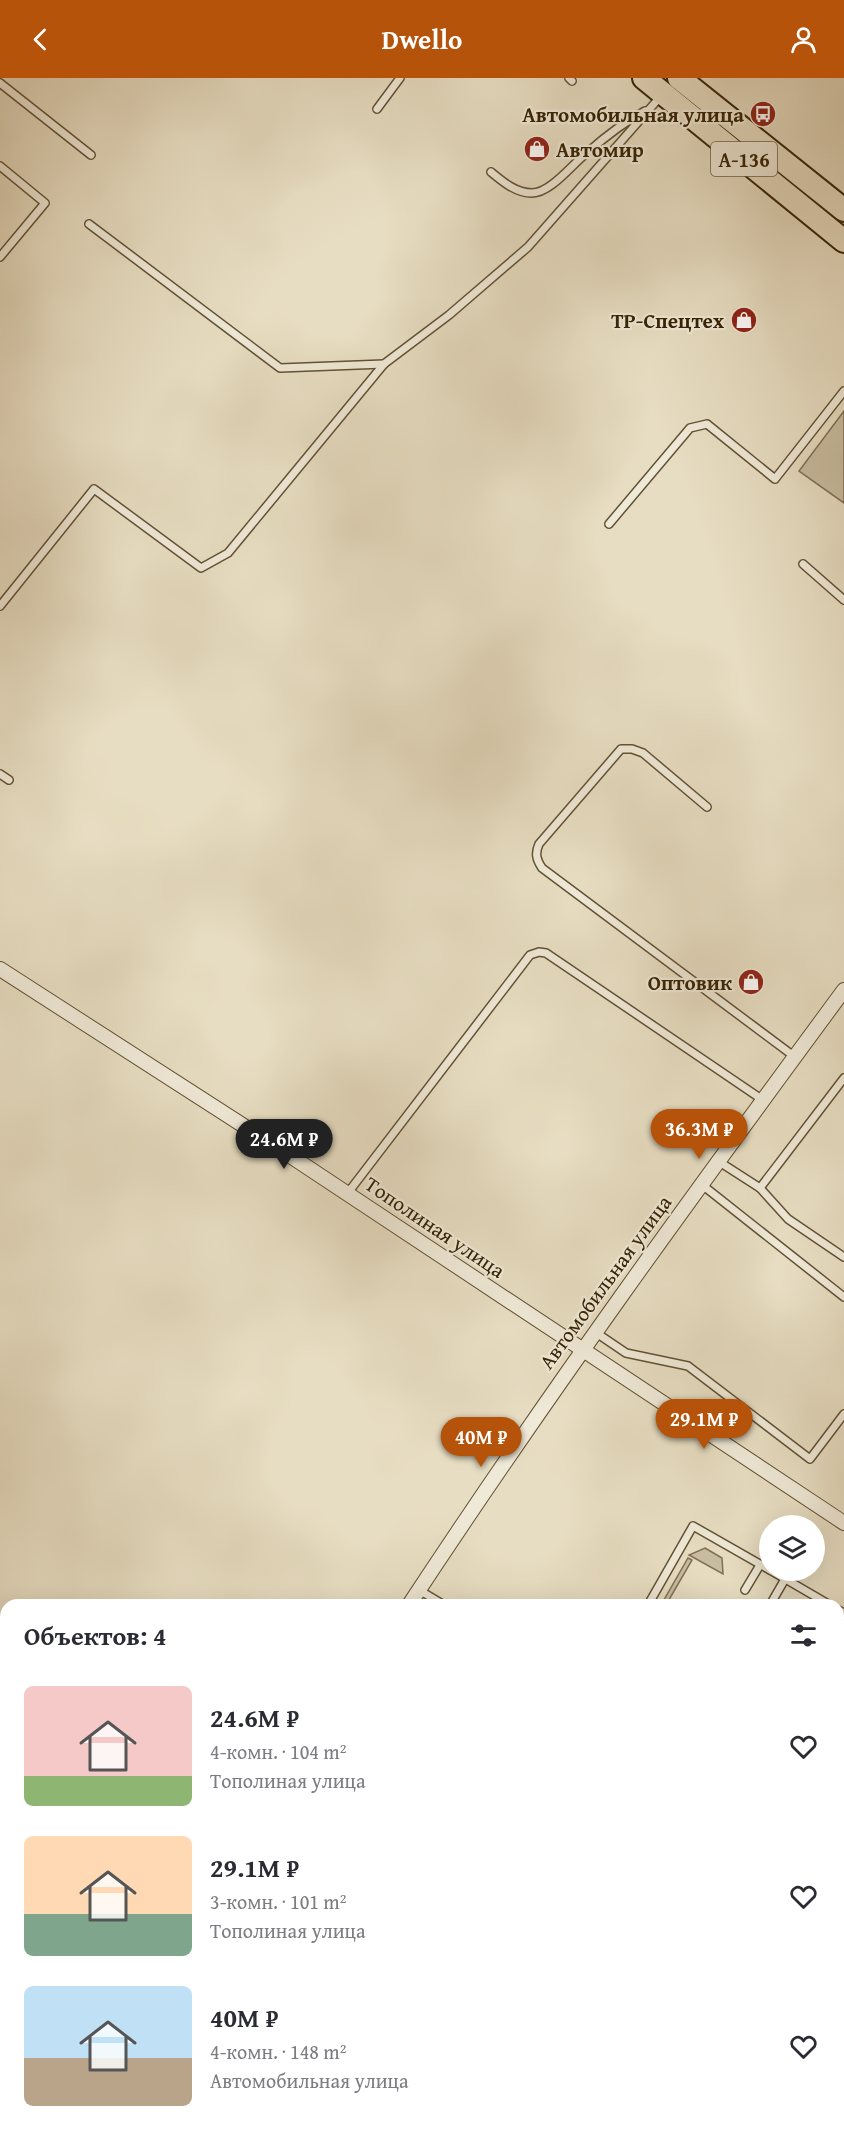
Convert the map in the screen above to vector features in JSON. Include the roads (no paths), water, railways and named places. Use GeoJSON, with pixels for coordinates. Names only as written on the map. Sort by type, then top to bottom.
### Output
{"type":"FeatureCollection","features":[{"type":"Feature","properties":{"kind":"main road","name":"А-136"},"geometry":{"type":"LineString","coordinates":[[644,78],[657,101],[844,241]]}},
{"type":"Feature","properties":{"kind":"main road","name":"А-136"},"geometry":{"type":"LineString","coordinates":[[679,78],[844,210]]}},
{"type":"Feature","properties":{"kind":"street","name":"Тополиная улица"},"geometry":{"type":"LineString","coordinates":[[0,969],[347,1194],[844,1523]]}},
{"type":"Feature","properties":{"kind":"street","name":"Автомобильная улица"},"geometry":{"type":"LineString","coordinates":[[413,1599],[595,1331],[844,990]]}},
{"type":"Feature","properties":{"kind":"lane"},"geometry":{"type":"LineString","coordinates":[[376,109],[400,78]]}},
{"type":"Feature","properties":{"kind":"lane"},"geometry":{"type":"LineString","coordinates":[[0,83],[91,155]]}},
{"type":"Feature","properties":{"kind":"lane"},"geometry":{"type":"LineString","coordinates":[[491,172],[512,188],[533,193],[546,189],[587,152],[657,101]]}},
{"type":"Feature","properties":{"kind":"lane"},"geometry":{"type":"LineString","coordinates":[[0,606],[94,489],[201,568],[228,553],[384,364],[448,315],[528,247],[657,101]]}},
{"type":"Feature","properties":{"kind":"lane"},"geometry":{"type":"LineString","coordinates":[[0,166],[45,202],[0,257]]}},
{"type":"Feature","properties":{"kind":"lane"},"geometry":{"type":"LineString","coordinates":[[89,224],[280,368],[384,364]]}},
{"type":"Feature","properties":{"kind":"lane"},"geometry":{"type":"LineString","coordinates":[[609,524],[690,428],[707,424],[775,480],[844,391]]}},
{"type":"Feature","properties":{"kind":"lane"},"geometry":{"type":"LineString","coordinates":[[802,564],[844,600]]}},
{"type":"Feature","properties":{"kind":"lane"},"geometry":{"type":"LineString","coordinates":[[707,807],[643,753],[632,749],[621,749],[613,755],[539,844],[536,852],[537,860],[542,868],[795,1057]]}},
{"type":"Feature","properties":{"kind":"lane"},"geometry":{"type":"LineString","coordinates":[[0,774],[9,780]]}},
{"type":"Feature","properties":{"kind":"lane"},"geometry":{"type":"LineString","coordinates":[[347,1194],[530,955],[538,952],[546,953],[763,1100]]}},
{"type":"Feature","properties":{"kind":"lane"},"geometry":{"type":"LineString","coordinates":[[760,1188],[844,1078]]}},
{"type":"Feature","properties":{"kind":"lane"},"geometry":{"type":"LineString","coordinates":[[718,1161],[760,1188],[788,1220],[844,1257]]}},
{"type":"Feature","properties":{"kind":"lane"},"geometry":{"type":"LineString","coordinates":[[701,1184],[844,1297]]}},
{"type":"Feature","properties":{"kind":"lane"},"geometry":{"type":"LineString","coordinates":[[595,1331],[626,1353],[688,1366],[810,1459],[844,1414]]}},
{"type":"Feature","properties":{"kind":"lane"},"geometry":{"type":"LineString","coordinates":[[651,1599],[693,1526],[759,1564]]}},
{"type":"Feature","properties":{"kind":"lane"},"geometry":{"type":"LineString","coordinates":[[745,1590],[759,1567]]}},
{"type":"Feature","properties":{"kind":"lane"},"geometry":{"type":"LineString","coordinates":[[773,1599],[784,1581]]}},
{"type":"Feature","properties":{"kind":"lane"},"geometry":{"type":"LineString","coordinates":[[788,1581],[818,1599]]}},
{"type":"Feature","properties":{"kind":"lane"},"geometry":{"type":"LineString","coordinates":[[419,1590],[434,1599]]}},
{"type":"Feature","properties":{"kind":"place","name":"Автомобильная улица"},"geometry":{"type":"Point","coordinates":[763,114]}},
{"type":"Feature","properties":{"kind":"place","name":"Автомир"},"geometry":{"type":"Point","coordinates":[537,149]}},
{"type":"Feature","properties":{"kind":"place","name":"ТР-Спецтех"},"geometry":{"type":"Point","coordinates":[744,320]}},
{"type":"Feature","properties":{"kind":"place","name":"Оптовик"},"geometry":{"type":"Point","coordinates":[751,982]}}]}
